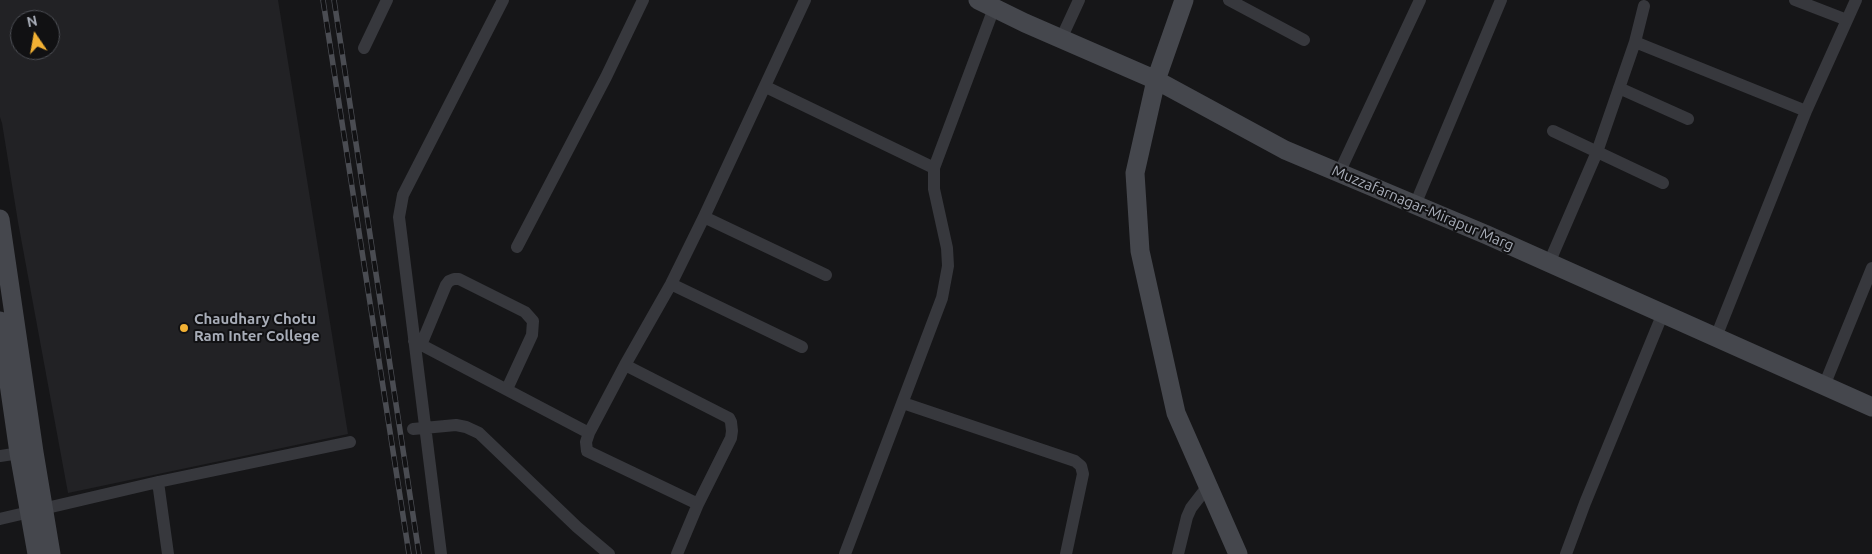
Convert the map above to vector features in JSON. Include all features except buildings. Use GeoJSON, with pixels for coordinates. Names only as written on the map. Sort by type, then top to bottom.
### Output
{"type":"FeatureCollection","features":[{"type":"Feature","properties":{"kind":"main road"},"geometry":{"type":"LineString","coordinates":[[1184,0],[1156,80],[1135,174],[1140,251],[1176,413],[1238,554]]}},
{"type":"Feature","properties":{"kind":"main road","name":"Muzzafarnagar-Mirapur Marg"},"geometry":{"type":"LineString","coordinates":[[985,3],[1061,39],[1156,80],[1285,150],[1549,263],[1872,407]]}},
{"type":"Feature","properties":{"kind":"main road"},"geometry":{"type":"LineString","coordinates":[[0,219],[6,394],[27,452]]}},
{"type":"Feature","properties":{"kind":"main road"},"geometry":{"type":"LineString","coordinates":[[4,325],[37,510],[51,554]]}},
{"type":"Feature","properties":{"kind":"main road"},"geometry":{"type":"LineString","coordinates":[[36,554],[37,510]]}},
{"type":"Feature","properties":{"kind":"street"},"geometry":{"type":"LineString","coordinates":[[364,48],[387,0]]}},
{"type":"Feature","properties":{"kind":"street"},"geometry":{"type":"LineString","coordinates":[[441,554],[419,428],[417,343],[399,218],[403,195],[503,0]]}},
{"type":"Feature","properties":{"kind":"street"},"geometry":{"type":"LineString","coordinates":[[517,247],[606,77],[643,0]]}},
{"type":"Feature","properties":{"kind":"street"},"geometry":{"type":"LineString","coordinates":[[698,504],[590,453],[585,447],[588,433],[671,284],[704,217],[805,0]]}},
{"type":"Feature","properties":{"kind":"street"},"geometry":{"type":"LineString","coordinates":[[1061,39],[1078,0]]}},
{"type":"Feature","properties":{"kind":"street"},"geometry":{"type":"LineString","coordinates":[[1229,0],[1304,40]]}},
{"type":"Feature","properties":{"kind":"street"},"geometry":{"type":"LineString","coordinates":[[1339,173],[1420,0]]}},
{"type":"Feature","properties":{"kind":"street"},"geometry":{"type":"LineString","coordinates":[[1415,205],[1501,0]]}},
{"type":"Feature","properties":{"kind":"street"},"geometry":{"type":"LineString","coordinates":[[1795,0],[1847,20]]}},
{"type":"Feature","properties":{"kind":"street"},"geometry":{"type":"LineString","coordinates":[[1716,337],[1806,111],[1856,0]]}},
{"type":"Feature","properties":{"kind":"street"},"geometry":{"type":"LineString","coordinates":[[845,554],[942,298],[948,266],[934,189],[934,168],[985,3]]}},
{"type":"Feature","properties":{"kind":"street"},"geometry":{"type":"LineString","coordinates":[[1549,263],[1597,152],[1635,42],[1644,6]]}},
{"type":"Feature","properties":{"kind":"street"},"geometry":{"type":"LineString","coordinates":[[1635,42],[1806,111]]}},
{"type":"Feature","properties":{"kind":"street"},"geometry":{"type":"LineString","coordinates":[[766,87],[934,168]]}},
{"type":"Feature","properties":{"kind":"street"},"geometry":{"type":"LineString","coordinates":[[1619,88],[1688,119]]}},
{"type":"Feature","properties":{"kind":"street"},"geometry":{"type":"LineString","coordinates":[[1552,131],[1663,183]]}},
{"type":"Feature","properties":{"kind":"street"},"geometry":{"type":"LineString","coordinates":[[704,217],[826,274]]}},
{"type":"Feature","properties":{"kind":"street"},"geometry":{"type":"LineString","coordinates":[[1824,386],[1872,268]]}},
{"type":"Feature","properties":{"kind":"street"},"geometry":{"type":"LineString","coordinates":[[417,343],[446,285],[454,279],[459,279],[525,312],[533,321],[532,335],[506,389]]}},
{"type":"Feature","properties":{"kind":"street"},"geometry":{"type":"LineString","coordinates":[[671,284],[802,347]]}},
{"type":"Feature","properties":{"kind":"street"},"geometry":{"type":"LineString","coordinates":[[1566,554],[1663,314]]}},
{"type":"Feature","properties":{"kind":"street"},"geometry":{"type":"LineString","coordinates":[[417,343],[588,433]]}},
{"type":"Feature","properties":{"kind":"street"},"geometry":{"type":"LineString","coordinates":[[625,365],[729,418],[731,422],[731,438],[698,504],[677,554]]}},
{"type":"Feature","properties":{"kind":"street"},"geometry":{"type":"LineString","coordinates":[[903,403],[1075,461],[1083,470],[1083,474],[1066,554]]}},
{"type":"Feature","properties":{"kind":"street"},"geometry":{"type":"LineString","coordinates":[[419,428],[456,425],[479,433],[576,527],[609,554]]}},
{"type":"Feature","properties":{"kind":"street"},"geometry":{"type":"LineString","coordinates":[[0,519],[158,482],[350,442]]}},
{"type":"Feature","properties":{"kind":"street"},"geometry":{"type":"LineString","coordinates":[[0,456],[27,452]]}},
{"type":"Feature","properties":{"kind":"street"},"geometry":{"type":"LineString","coordinates":[[158,482],[168,554]]}},
{"type":"Feature","properties":{"kind":"street"},"geometry":{"type":"LineString","coordinates":[[1178,554],[1191,508],[1208,486]]}},
{"type":"Feature","properties":{"kind":"shaded area","name":"Chaudhary Chotu Ram Inter College"},"geometry":{"type":"Polygon","coordinates":[[[0,0],[278,0],[348,434],[68,493],[18,222],[0,117],[0,0]]]}},
{"type":"Feature","properties":{"kind":"railway"},"geometry":{"type":"LineString","coordinates":[[323,0],[409,554]]}},
{"type":"Feature","properties":{"kind":"railway"},"geometry":{"type":"LineString","coordinates":[[334,0],[419,554]]}},
{"type":"Feature","properties":{"kind":"place","name":"Chaudhary Chotu Ram Inter College"},"geometry":{"type":"Point","coordinates":[184,328]}}]}
